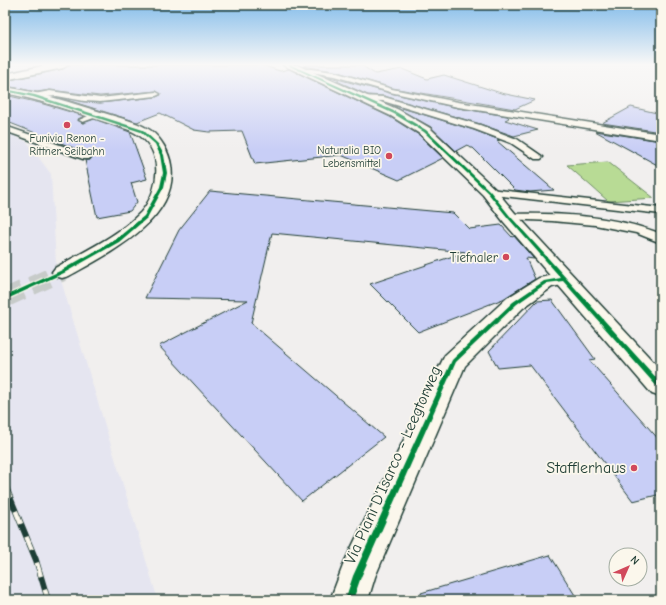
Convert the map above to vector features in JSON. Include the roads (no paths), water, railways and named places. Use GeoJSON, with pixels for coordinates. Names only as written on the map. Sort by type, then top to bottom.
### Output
{"type":"FeatureCollection","features":[{"type":"Feature","properties":{"kind":"street"},"geometry":{"type":"LineString","coordinates":[[21,93],[132,126],[149,136],[156,144],[162,155],[165,168],[162,187],[146,217],[117,241],[62,272]]}},
{"type":"Feature","properties":{"kind":"street"},"geometry":{"type":"LineString","coordinates":[[351,93],[396,113],[425,131],[489,192],[509,217],[661,387]]}},
{"type":"Feature","properties":{"kind":"street","name":"Via Piani D'Isarco - Leegtorweg"},"geometry":{"type":"LineString","coordinates":[[349,600],[357,576],[454,361],[515,303],[546,282],[565,279]]}},
{"type":"Feature","properties":{"kind":"lane"},"geometry":{"type":"LineString","coordinates":[[34,96],[44,93]]}},
{"type":"Feature","properties":{"kind":"lane"},"geometry":{"type":"LineString","coordinates":[[58,93],[93,100],[156,94]]}},
{"type":"Feature","properties":{"kind":"lane"},"geometry":{"type":"LineString","coordinates":[[403,93],[494,111],[661,137]]}},
{"type":"Feature","properties":{"kind":"lane"},"geometry":{"type":"LineString","coordinates":[[362,98],[384,100],[477,127],[514,142],[538,157]]}},
{"type":"Feature","properties":{"kind":"lane"},"geometry":{"type":"LineString","coordinates":[[82,120],[98,115]]}},
{"type":"Feature","properties":{"kind":"lane"},"geometry":{"type":"LineString","coordinates":[[5,128],[86,157]]}},
{"type":"Feature","properties":{"kind":"lane"},"geometry":{"type":"LineString","coordinates":[[489,192],[661,211]]}},
{"type":"Feature","properties":{"kind":"lane"},"geometry":{"type":"LineString","coordinates":[[509,217],[566,218],[609,224],[650,233],[661,239]]}},
{"type":"Feature","properties":{"kind":"tunnel"},"geometry":{"type":"LineString","coordinates":[[5,298],[62,272]]}},
{"type":"Feature","properties":{"kind":"railway"},"geometry":{"type":"LineString","coordinates":[[5,485],[36,560],[48,600]]}},
{"type":"Feature","properties":{"kind":"place","name":"Funivia Renon - Rittner Seilbahn"},"geometry":{"type":"Point","coordinates":[67,125]}},
{"type":"Feature","properties":{"kind":"place","name":"Naturalia BIO Lebensmittel"},"geometry":{"type":"Point","coordinates":[389,156]}},
{"type":"Feature","properties":{"kind":"place","name":"Tiefnaler"},"geometry":{"type":"Point","coordinates":[506,257]}},
{"type":"Feature","properties":{"kind":"place","name":"Stafflerhaus"},"geometry":{"type":"Point","coordinates":[634,468]}}]}
